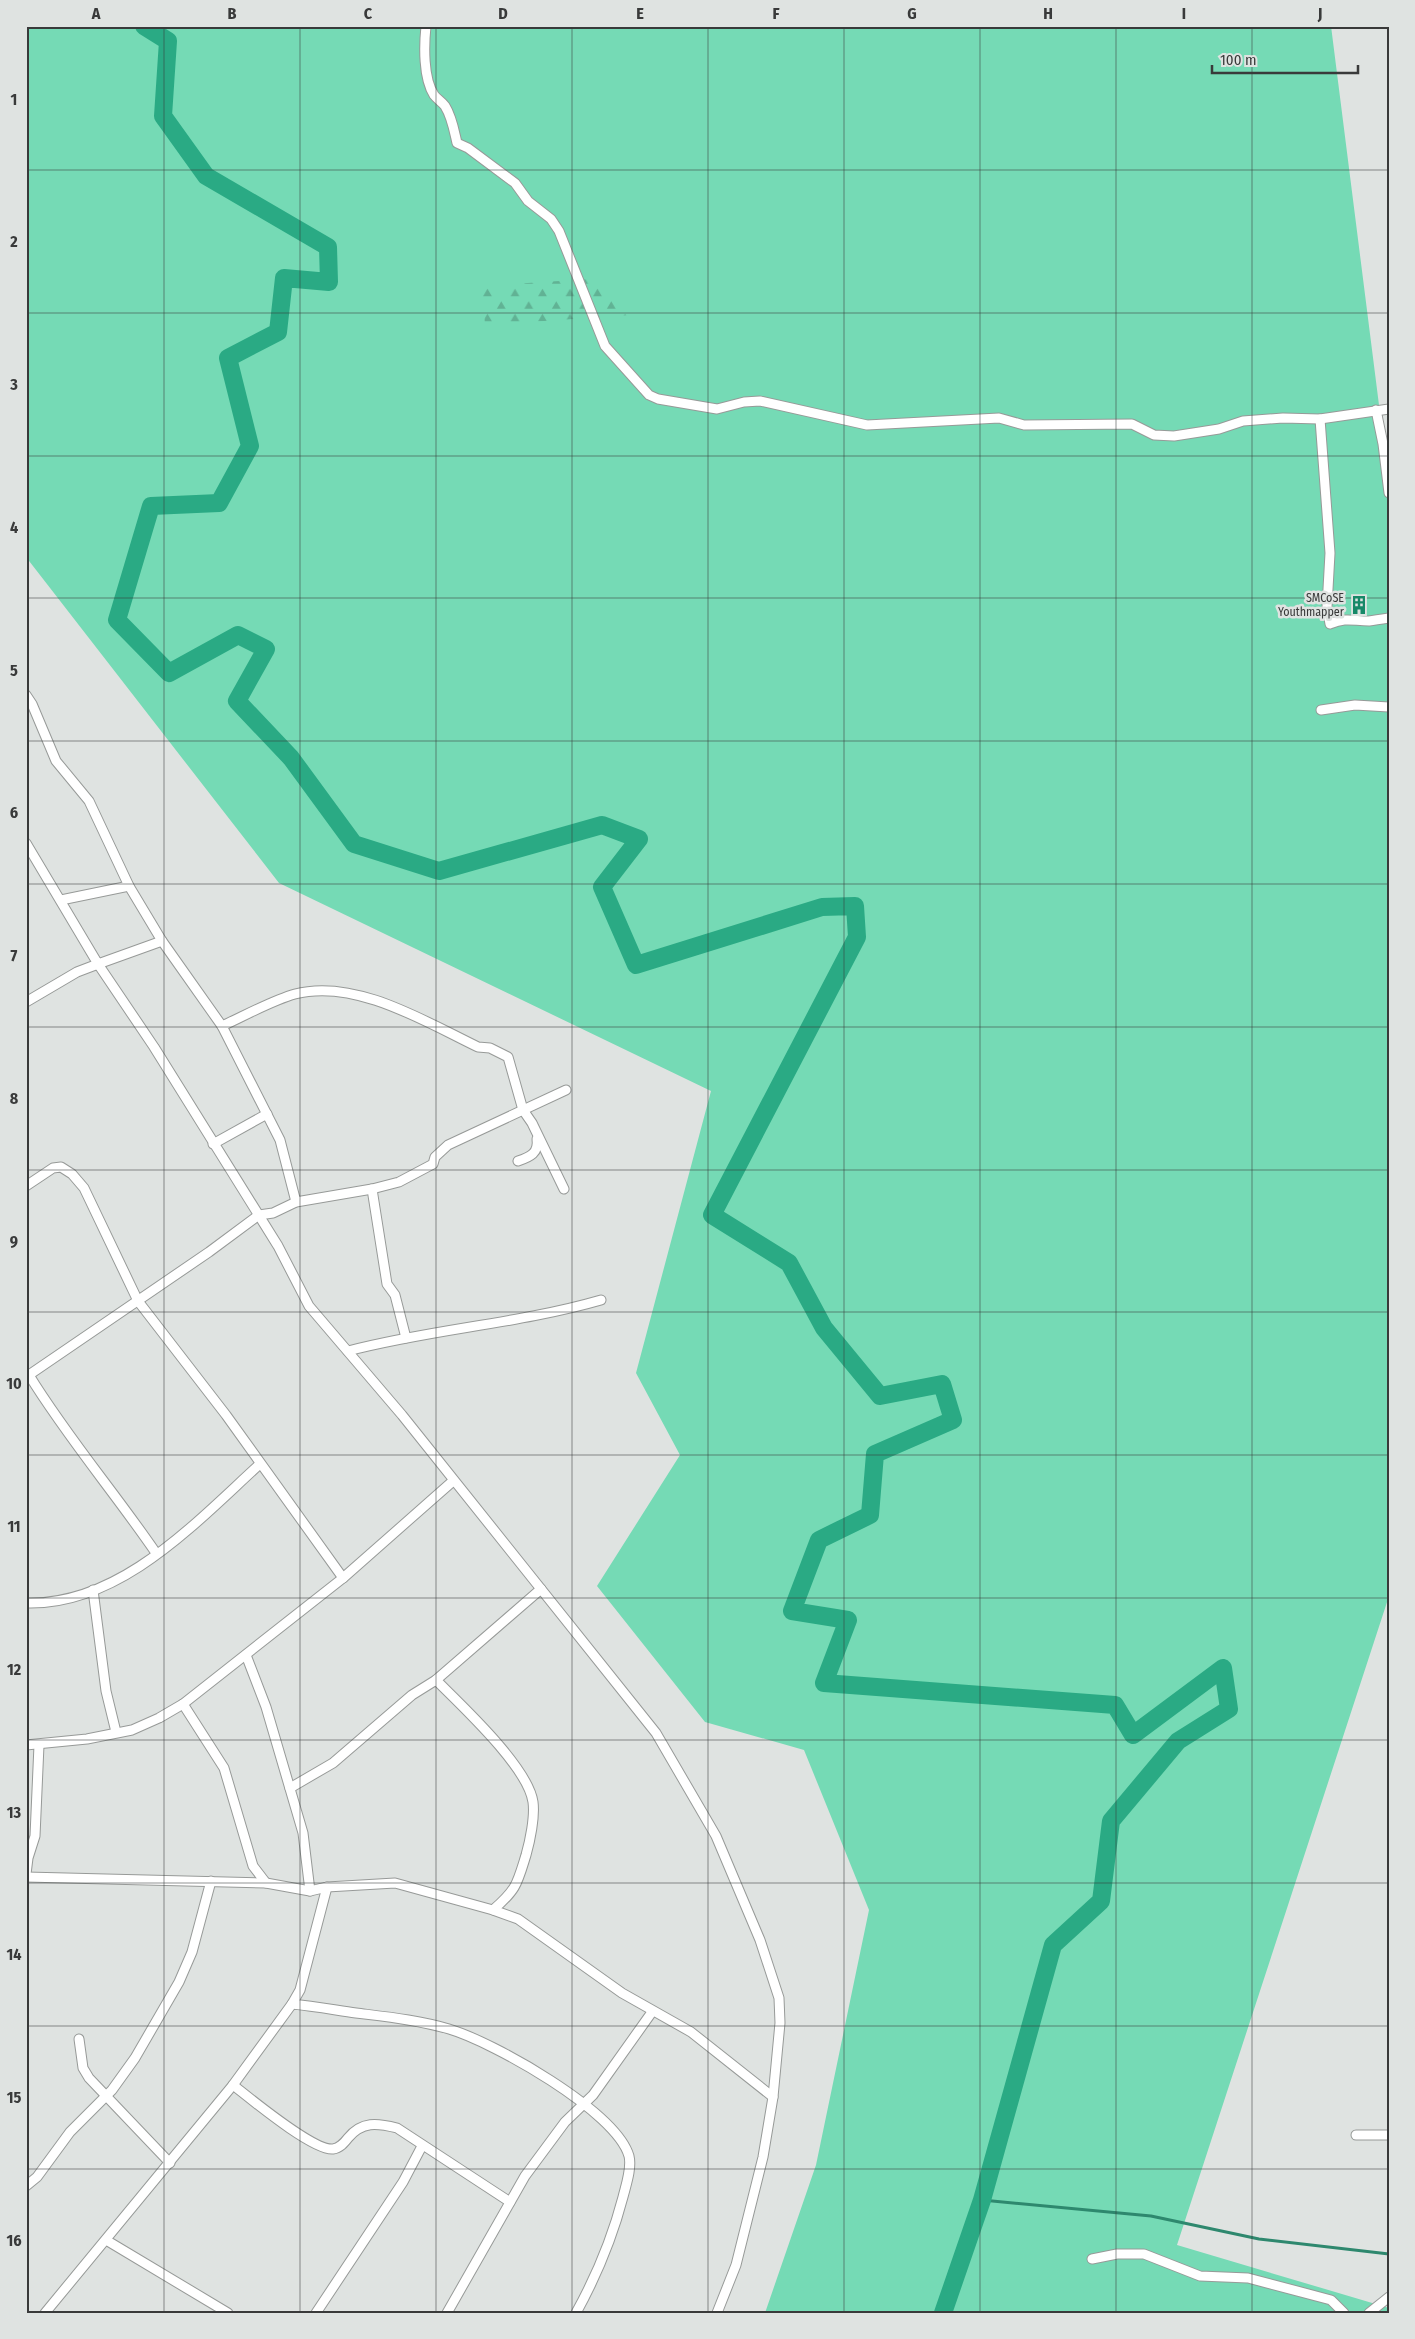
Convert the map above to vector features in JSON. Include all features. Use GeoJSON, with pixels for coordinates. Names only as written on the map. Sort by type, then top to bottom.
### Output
{"type":"FeatureCollection","features":[{"type":"Feature","properties":{"kind":"street"},"geometry":{"type":"LineString","coordinates":[[426,26],[423,48],[430,81],[434,94],[445,106],[451,118],[457,143],[468,148],[516,183],[528,201],[551,219],[559,231],[605,346],[649,395],[658,399],[717,409],[744,402],[760,401],[877,426],[999,418],[1024,425],[1132,424],[1154,435],[1174,436],[1219,429],[1243,421],[1283,418],[1320,419],[1389,409]]}},
{"type":"Feature","properties":{"kind":"street"},"geometry":{"type":"LineString","coordinates":[[1376,410],[1383,444],[1389,493]]}},
{"type":"Feature","properties":{"kind":"street"},"geometry":{"type":"LineString","coordinates":[[1320,419],[1330,552],[1327,607],[1330,624],[1353,618],[1368,621],[1389,618]]}},
{"type":"Feature","properties":{"kind":"street"},"geometry":{"type":"LineString","coordinates":[[26,695],[32,704],[56,761],[89,801],[129,886],[162,940],[222,1026],[280,1140],[296,1202]]}},
{"type":"Feature","properties":{"kind":"street"},"geometry":{"type":"LineString","coordinates":[[1321,710],[1354,705],[1389,707]]}},
{"type":"Feature","properties":{"kind":"street"},"geometry":{"type":"LineString","coordinates":[[26,843],[98,964],[154,1047],[289,1263],[309,1306],[348,1351],[656,1733],[716,1836],[760,1940],[779,1998],[780,2039],[763,2157],[736,2265],[717,2313]]}},
{"type":"Feature","properties":{"kind":"street"},"geometry":{"type":"LineString","coordinates":[[61,900],[129,886]]}},
{"type":"Feature","properties":{"kind":"street"},"geometry":{"type":"LineString","coordinates":[[26,1002],[77,972],[162,940]]}},
{"type":"Feature","properties":{"kind":"street"},"geometry":{"type":"LineString","coordinates":[[222,1026],[295,994],[332,991],[377,999],[478,1047],[490,1048],[508,1057],[523,1110],[532,1123],[564,1189]]}},
{"type":"Feature","properties":{"kind":"street"},"geometry":{"type":"LineString","coordinates":[[156,1553],[124,1506],[49,1408],[28,1376],[209,1252],[259,1215],[273,1213],[296,1202],[372,1189],[399,1182],[433,1164],[435,1157],[448,1145],[566,1090]]}},
{"type":"Feature","properties":{"kind":"street"},"geometry":{"type":"LineString","coordinates":[[213,1144],[267,1114]]}},
{"type":"Feature","properties":{"kind":"street"},"geometry":{"type":"LineString","coordinates":[[518,1161],[533,1155],[538,1147],[537,1136]]}},
{"type":"Feature","properties":{"kind":"street"},"geometry":{"type":"LineString","coordinates":[[26,1186],[52,1168],[61,1167],[72,1174],[84,1188],[138,1301],[343,1578]]}},
{"type":"Feature","properties":{"kind":"street"},"geometry":{"type":"LineString","coordinates":[[372,1189],[387,1284],[395,1295],[406,1338]]}},
{"type":"Feature","properties":{"kind":"street"},"geometry":{"type":"LineString","coordinates":[[348,1351],[406,1338],[567,1310],[601,1300]]}},
{"type":"Feature","properties":{"kind":"street"},"geometry":{"type":"LineString","coordinates":[[26,1603],[73,1597],[129,1573],[182,1535],[260,1464]]}},
{"type":"Feature","properties":{"kind":"street"},"geometry":{"type":"LineString","coordinates":[[26,1745],[87,1739],[132,1730],[159,1718],[183,1704],[343,1578],[453,1481]]}},
{"type":"Feature","properties":{"kind":"street"},"geometry":{"type":"LineString","coordinates":[[290,1788],[333,1763],[412,1695],[436,1680],[541,1589]]}},
{"type":"Feature","properties":{"kind":"street"},"geometry":{"type":"LineString","coordinates":[[93,1590],[106,1692],[116,1732]]}},
{"type":"Feature","properties":{"kind":"street"},"geometry":{"type":"LineString","coordinates":[[246,1655],[266,1707],[303,1833],[310,1891]]}},
{"type":"Feature","properties":{"kind":"street"},"geometry":{"type":"LineString","coordinates":[[436,1680],[492,1736],[525,1782],[533,1802],[530,1840],[522,1870],[512,1893],[494,1910]]}},
{"type":"Feature","properties":{"kind":"street"},"geometry":{"type":"LineString","coordinates":[[183,1704],[224,1768],[253,1866],[266,1883]]}},
{"type":"Feature","properties":{"kind":"street"},"geometry":{"type":"LineString","coordinates":[[39,1745],[35,1836],[28,1858],[26,1876],[211,1881],[232,1884],[266,1883],[310,1891],[327,1887],[395,1883],[494,1910],[518,1919],[622,1993],[652,2012],[691,2032],[773,2098]]}},
{"type":"Feature","properties":{"kind":"street"},"geometry":{"type":"LineString","coordinates":[[26,2186],[37,2177],[70,2132],[106,2096],[135,2058],[179,1982],[192,1952],[211,1881]]}},
{"type":"Feature","properties":{"kind":"street"},"geometry":{"type":"LineString","coordinates":[[45,2313],[233,2085],[292,2004],[300,1990],[327,1887]]}},
{"type":"Feature","properties":{"kind":"street"},"geometry":{"type":"LineString","coordinates":[[292,2004],[408,2018],[452,2030],[486,2045],[532,2070],[584,2104],[615,2132],[629,2157],[628,2178],[612,2236],[593,2283],[576,2313]]}},
{"type":"Feature","properties":{"kind":"street"},"geometry":{"type":"LineString","coordinates":[[447,2313],[510,2202],[555,2135],[584,2104],[652,2012]]}},
{"type":"Feature","properties":{"kind":"street"},"geometry":{"type":"LineString","coordinates":[[79,2039],[83,2068],[106,2096],[170,2163]]}},
{"type":"Feature","properties":{"kind":"street"},"geometry":{"type":"LineString","coordinates":[[233,2085],[281,2122],[325,2149],[334,2149],[344,2144],[356,2130],[368,2124],[381,2124],[397,2128],[510,2202]]}},
{"type":"Feature","properties":{"kind":"street"},"geometry":{"type":"LineString","coordinates":[[1356,2135],[1389,2135]]}},
{"type":"Feature","properties":{"kind":"street"},"geometry":{"type":"LineString","coordinates":[[316,2313],[403,2182],[422,2146]]}},
{"type":"Feature","properties":{"kind":"street"},"geometry":{"type":"LineString","coordinates":[[106,2240],[228,2313]]}},
{"type":"Feature","properties":{"kind":"street"},"geometry":{"type":"LineString","coordinates":[[1092,2259],[1117,2254],[1144,2254],[1200,2276],[1248,2278],[1330,2300],[1344,2313]]}},
{"type":"Feature","properties":{"kind":"street"},"geometry":{"type":"LineString","coordinates":[[1369,2313],[1389,2296]]}},
{"type":"Feature","properties":{"kind":"green space"},"geometry":{"type":"Polygon","coordinates":[[[26,26],[1331,26],[1389,484],[1389,1596],[1177,2245],[1389,2308],[1389,2313],[765,2313],[816,2165],[869,1910],[804,1750],[705,1722],[597,1586],[680,1455],[636,1373],[711,1091],[279,883],[26,557],[26,26]]]}},
{"type":"Feature","properties":{"kind":"green space"},"geometry":{"type":"Polygon","coordinates":[[[591,279],[631,315],[485,325],[482,286],[591,279]]]}},
{"type":"Feature","properties":{"kind":"waterway"},"geometry":{"type":"LineString","coordinates":[[144,26],[168,41],[163,116],[206,176],[328,247],[329,282],[284,278],[278,332],[228,358],[250,446],[219,503],[151,506],[117,620],[169,673],[238,635],[266,649],[237,701],[291,758],[354,844],[439,871],[602,825],[639,839],[602,887],[636,965],[822,907],[855,906],[857,937],[712,1215],[789,1263],[824,1328],[880,1396],[942,1384],[953,1420],[875,1454],[870,1515],[819,1540],[792,1611],[848,1620],[824,1683],[1115,1705],[1133,1735],[1223,1668],[1229,1709],[1178,1741],[1111,1821],[1101,1901],[1053,1945],[982,2200],[943,2313]]}},
{"type":"Feature","properties":{"kind":"waterway"},"geometry":{"type":"LineString","coordinates":[[982,2200],[1151,2216],[1259,2239],[1389,2254]]}},
{"type":"Feature","properties":{"kind":"place","name":"SMCoSE Youthmapper"},"geometry":{"type":"Point","coordinates":[1359,605]}}]}
